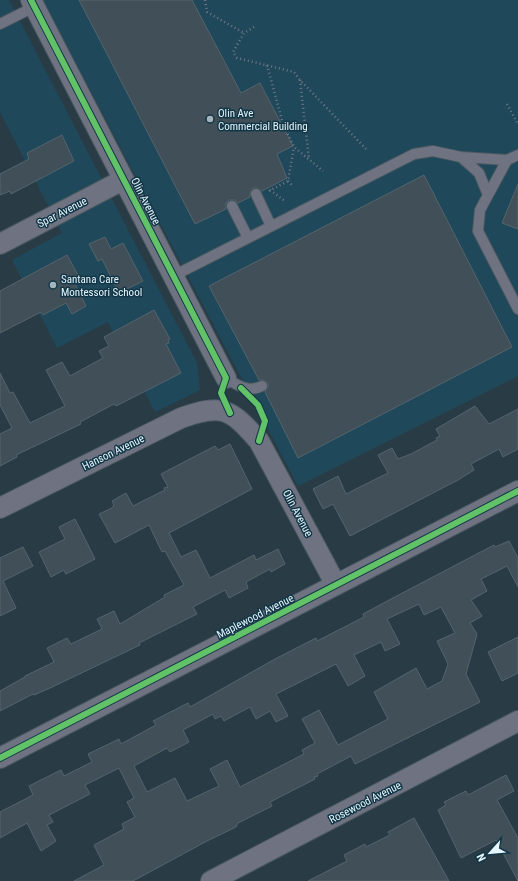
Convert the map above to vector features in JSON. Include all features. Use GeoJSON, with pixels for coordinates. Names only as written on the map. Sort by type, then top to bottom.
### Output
{"type":"FeatureCollection","features":[{"type":"Feature","properties":{"kind":"street","name":"Olin Avenue"},"geometry":{"type":"LineString","coordinates":[[33,3],[226,378]]}},
{"type":"Feature","properties":{"kind":"street","name":"Spar Avenue"},"geometry":{"type":"LineString","coordinates":[[0,244],[123,180]]}},
{"type":"Feature","properties":{"kind":"street","name":"Hanson Avenue"},"geometry":{"type":"LineString","coordinates":[[0,508],[181,418],[200,411],[218,410],[230,413]]}},
{"type":"Feature","properties":{"kind":"street","name":"Olin Avenue"},"geometry":{"type":"LineString","coordinates":[[230,413],[242,422],[259,441],[336,585]]}},
{"type":"Feature","properties":{"kind":"street","name":"Maplewood Avenue"},"geometry":{"type":"LineString","coordinates":[[0,758],[518,491]]}},
{"type":"Feature","properties":{"kind":"street","name":"Rosewood Avenue"},"geometry":{"type":"LineString","coordinates":[[212,881],[518,722]]}},
{"type":"Feature","properties":{"kind":"lane"},"geometry":{"type":"LineString","coordinates":[[0,24],[33,3]]}},
{"type":"Feature","properties":{"kind":"lane"},"geometry":{"type":"LineString","coordinates":[[173,276],[414,154],[433,151],[461,158],[508,160]]}},
{"type":"Feature","properties":{"kind":"lane"},"geometry":{"type":"LineString","coordinates":[[518,154],[508,160],[480,210],[478,231],[518,309]]}},
{"type":"Feature","properties":{"kind":"lane"},"geometry":{"type":"LineString","coordinates":[[461,158],[473,166],[479,173],[488,195]]}},
{"type":"Feature","properties":{"kind":"lane"},"geometry":{"type":"LineString","coordinates":[[256,195],[271,226]]}},
{"type":"Feature","properties":{"kind":"lane"},"geometry":{"type":"LineString","coordinates":[[232,206],[248,238]]}},
{"type":"Feature","properties":{"kind":"lane"},"geometry":{"type":"LineString","coordinates":[[226,378],[241,388],[256,389],[262,386]]}},
{"type":"Feature","properties":{"kind":"path"},"geometry":{"type":"LineString","coordinates":[[205,0],[207,12],[244,33]]}},
{"type":"Feature","properties":{"kind":"path"},"geometry":{"type":"LineString","coordinates":[[254,27],[244,33],[233,52],[237,58],[294,72],[367,150]]}},
{"type":"Feature","properties":{"kind":"path"},"geometry":{"type":"LineString","coordinates":[[267,66],[283,124],[294,147],[323,171]]}},
{"type":"Feature","properties":{"kind":"path"},"geometry":{"type":"LineString","coordinates":[[300,80],[309,159]]}},
{"type":"Feature","properties":{"kind":"path"},"geometry":{"type":"LineString","coordinates":[[507,104],[518,124]]}},
{"type":"Feature","properties":{"kind":"path"},"geometry":{"type":"LineString","coordinates":[[288,181],[294,147]]}},
{"type":"Feature","properties":{"kind":"path"},"geometry":{"type":"LineString","coordinates":[[288,181],[293,186]]}},
{"type":"Feature","properties":{"kind":"path"},"geometry":{"type":"LineString","coordinates":[[256,195],[288,181]]}},
{"type":"Feature","properties":{"kind":"path"},"geometry":{"type":"LineString","coordinates":[[270,190],[286,202]]}},
{"type":"Feature","properties":{"kind":"shaded area"},"geometry":{"type":"Polygon","coordinates":[[[0,0],[9,0],[197,363],[200,390],[155,412],[108,322],[57,348],[12,260],[62,233],[0,112],[0,0]]]}},
{"type":"Feature","properties":{"kind":"shaded area"},"geometry":{"type":"Polygon","coordinates":[[[43,0],[518,0],[518,376],[298,486],[43,0]]]}},
{"type":"Feature","properties":{"kind":"building","name":"Olin Ave Commercial Building"},"geometry":{"type":"Polygon","coordinates":[[[79,0],[192,0],[241,93],[260,83],[293,146],[277,154],[287,178],[262,191],[257,188],[253,188],[250,193],[250,197],[238,203],[235,200],[229,200],[226,203],[226,209],[195,224],[79,0]]]}},
{"type":"Feature","properties":{"kind":"building"},"geometry":{"type":"Polygon","coordinates":[[[62,135],[74,161],[11,194],[10,191],[0,195],[0,174],[29,159],[27,153],[62,135]]]}},
{"type":"Feature","properties":{"kind":"building"},"geometry":{"type":"Polygon","coordinates":[[[424,175],[512,347],[298,458],[265,392],[268,387],[268,383],[263,380],[259,380],[209,286],[424,175]]]}},
{"type":"Feature","properties":{"kind":"building"},"geometry":{"type":"Polygon","coordinates":[[[518,184],[518,229],[502,223],[518,184]]]}},
{"type":"Feature","properties":{"kind":"building"},"geometry":{"type":"Polygon","coordinates":[[[105,237],[111,249],[123,243],[143,281],[119,293],[102,259],[98,261],[89,244],[105,237]]]}},
{"type":"Feature","properties":{"kind":"building"},"geometry":{"type":"Polygon","coordinates":[[[67,255],[78,275],[72,278],[86,306],[72,314],[66,303],[43,315],[41,312],[0,333],[0,291],[67,255]]]}},
{"type":"Feature","properties":{"kind":"building"},"geometry":{"type":"Polygon","coordinates":[[[154,310],[170,339],[168,340],[169,343],[166,344],[181,373],[116,406],[114,404],[80,422],[81,424],[16,455],[17,457],[0,466],[0,434],[12,428],[0,405],[0,373],[10,393],[13,392],[30,423],[65,406],[46,370],[62,362],[70,376],[103,358],[99,351],[109,346],[104,337],[154,310]]]}},
{"type":"Feature","properties":{"kind":"building"},"geometry":{"type":"Polygon","coordinates":[[[475,406],[489,424],[518,409],[518,449],[503,457],[499,449],[471,464],[474,470],[458,480],[350,536],[333,504],[323,509],[313,489],[338,476],[346,494],[388,473],[378,455],[392,448],[398,459],[411,454],[437,440],[436,438],[440,436],[436,429],[475,406]]]}},
{"type":"Feature","properties":{"kind":"building"},"geometry":{"type":"Polygon","coordinates":[[[230,444],[252,489],[169,533],[181,557],[196,550],[210,578],[254,555],[256,560],[278,549],[285,564],[271,572],[270,569],[246,582],[248,588],[229,598],[225,590],[193,607],[197,614],[139,643],[140,645],[50,688],[34,695],[33,694],[0,711],[0,691],[25,676],[54,662],[47,648],[67,638],[71,644],[102,629],[97,619],[114,611],[120,624],[165,597],[164,595],[184,585],[165,551],[162,552],[149,525],[115,543],[99,514],[112,508],[114,505],[112,501],[126,493],[133,506],[165,490],[164,488],[168,487],[161,474],[215,446],[218,450],[230,444]]]}},
{"type":"Feature","properties":{"kind":"building"},"geometry":{"type":"Polygon","coordinates":[[[75,519],[95,559],[66,574],[64,570],[51,577],[39,552],[65,539],[59,527],[75,519]]]}},
{"type":"Feature","properties":{"kind":"building"},"geometry":{"type":"Polygon","coordinates":[[[509,541],[518,558],[518,587],[507,566],[481,579],[487,591],[471,600],[482,616],[470,623],[477,634],[466,674],[480,702],[355,764],[351,756],[317,774],[318,776],[314,777],[315,779],[270,802],[272,806],[238,823],[236,827],[133,881],[74,881],[104,865],[94,845],[124,829],[122,824],[135,817],[127,802],[134,798],[119,768],[85,785],[90,794],[49,815],[53,822],[47,825],[56,841],[41,851],[27,823],[0,838],[0,812],[33,795],[29,786],[61,770],[64,776],[92,762],[88,754],[119,739],[121,744],[156,725],[153,721],[188,703],[190,707],[275,659],[316,638],[317,641],[364,617],[363,614],[391,599],[494,545],[495,547],[509,541]],[[419,604],[387,619],[400,644],[385,651],[381,642],[354,655],[365,676],[348,686],[336,664],[276,694],[288,716],[276,722],[270,711],[256,719],[250,707],[224,721],[221,716],[215,719],[213,714],[183,730],[189,742],[170,752],[167,748],[134,766],[147,792],[175,778],[187,801],[219,786],[210,769],[227,760],[240,787],[304,754],[302,750],[315,743],[302,719],[319,710],[338,745],[388,719],[374,692],[416,668],[427,689],[442,681],[448,664],[437,641],[455,633],[441,607],[424,615],[419,604]]]}},
{"type":"Feature","properties":{"kind":"building"},"geometry":{"type":"Polygon","coordinates":[[[23,547],[33,566],[3,581],[16,608],[0,616],[0,558],[23,547]]]}},
{"type":"Feature","properties":{"kind":"building"},"geometry":{"type":"Polygon","coordinates":[[[518,637],[518,673],[502,681],[488,652],[518,637]]]}},
{"type":"Feature","properties":{"kind":"building"},"geometry":{"type":"Polygon","coordinates":[[[506,775],[514,791],[497,800],[518,838],[518,881],[496,840],[461,858],[438,810],[446,805],[444,802],[466,791],[468,795],[506,775]]]}},
{"type":"Feature","properties":{"kind":"building"},"geometry":{"type":"Polygon","coordinates":[[[414,818],[449,881],[308,881],[347,861],[344,855],[365,844],[366,847],[390,835],[388,832],[414,818]]]}},
{"type":"Feature","properties":{"kind":"cycle path"},"geometry":{"type":"LineString","coordinates":[[31,0],[226,378],[221,393],[230,413]]}},
{"type":"Feature","properties":{"kind":"cycle path"},"geometry":{"type":"LineString","coordinates":[[241,388],[258,405],[265,421],[259,441]]}},
{"type":"Feature","properties":{"kind":"cycle path"},"geometry":{"type":"LineString","coordinates":[[0,758],[518,491]]}},
{"type":"Feature","properties":{"kind":"place","name":"Olin Ave Commercial Building"},"geometry":{"type":"Point","coordinates":[210,119]}},
{"type":"Feature","properties":{"kind":"place","name":"Santana Care Montessori School"},"geometry":{"type":"Point","coordinates":[53,285]}}]}
